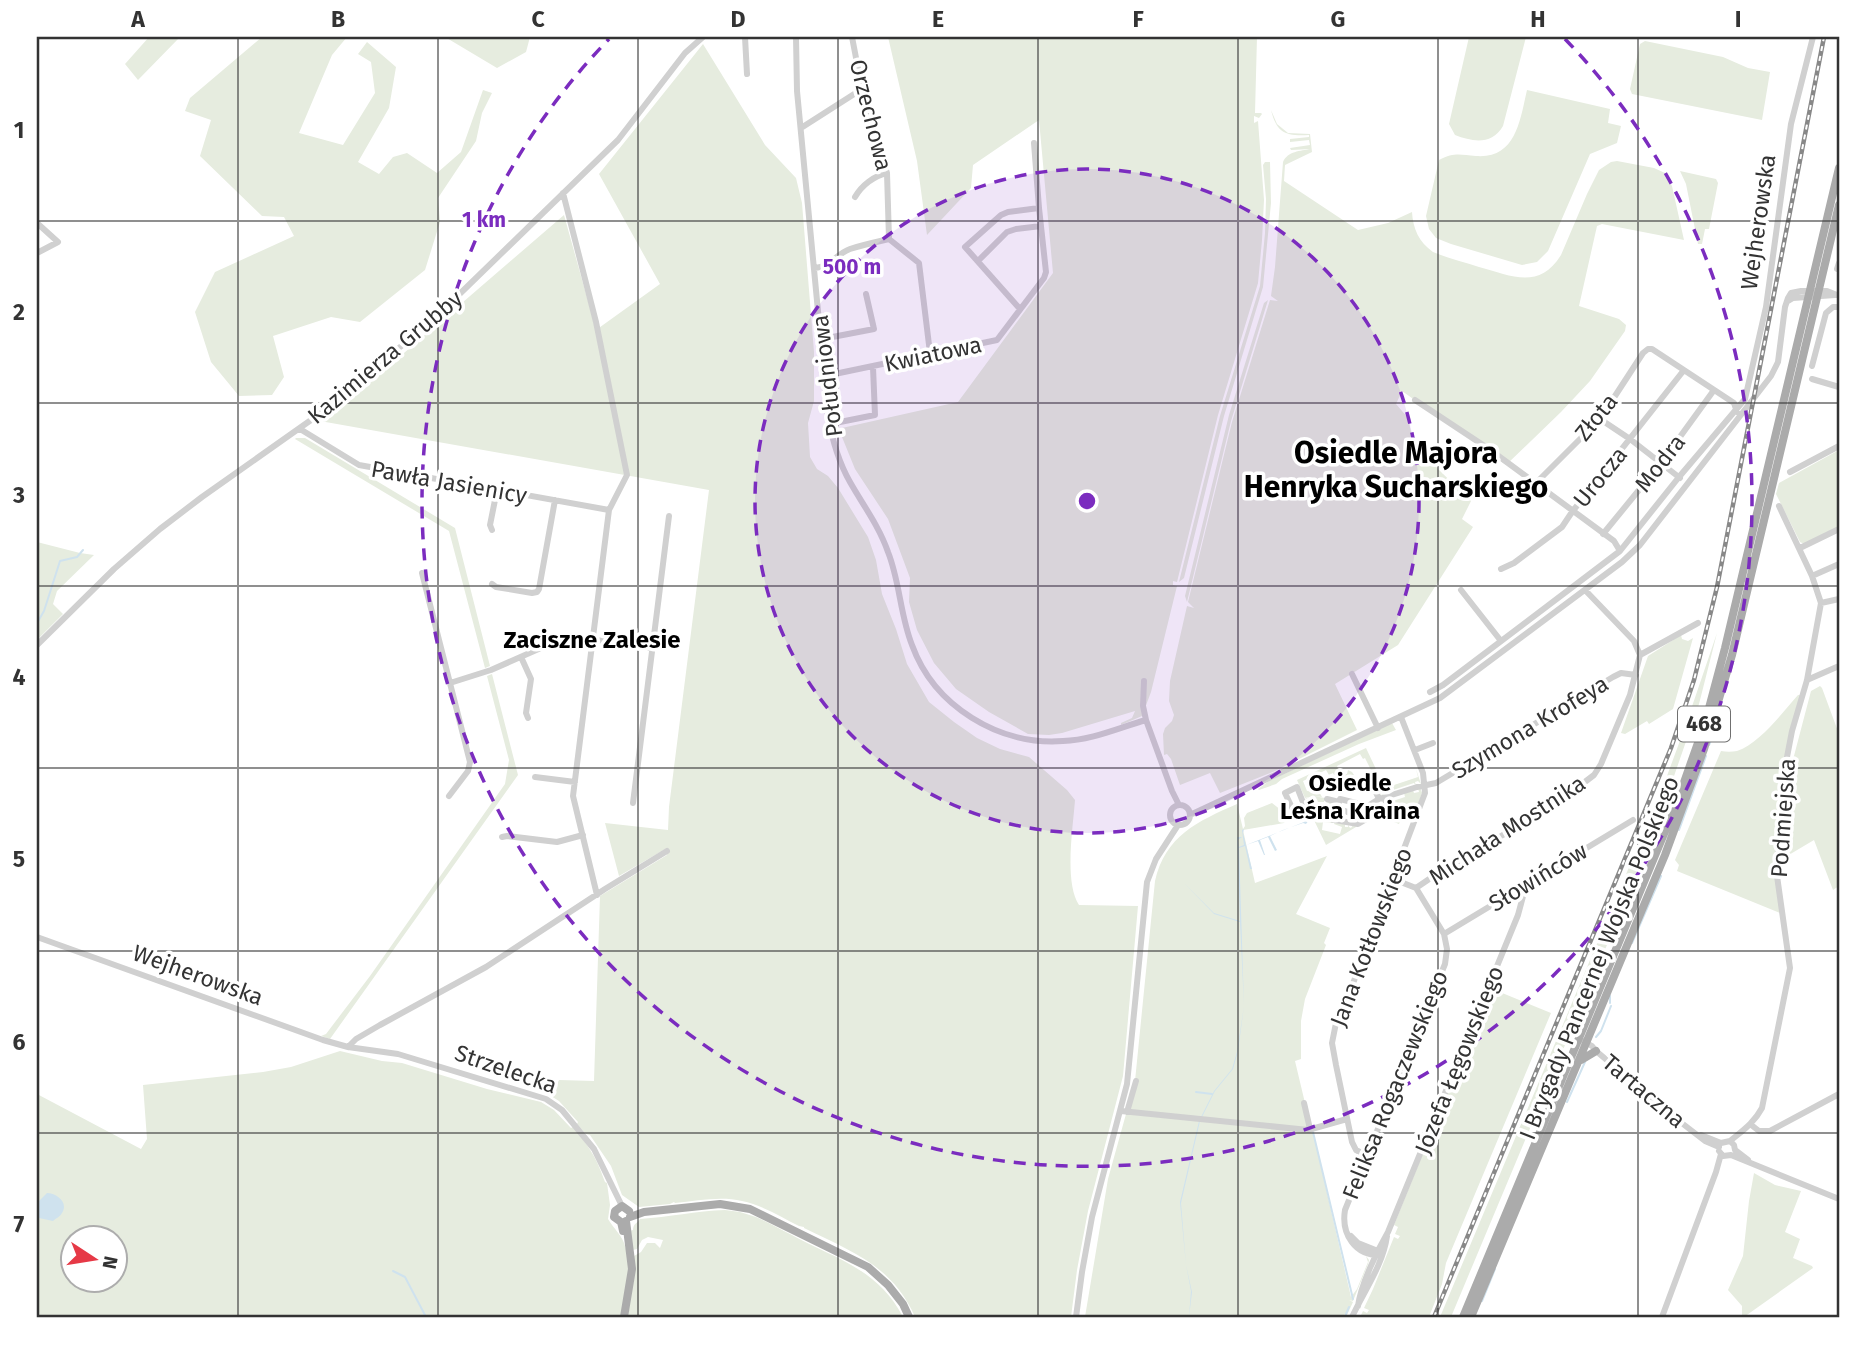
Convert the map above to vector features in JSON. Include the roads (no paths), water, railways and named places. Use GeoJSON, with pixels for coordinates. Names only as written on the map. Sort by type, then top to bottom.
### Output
{"type":"FeatureCollection","features":[{"type":"Feature","properties":{"kind":"main road","name":"468"},"geometry":{"type":"LineString","coordinates":[[1768,486],[1807,307],[1836,202],[1839,168]]}},
{"type":"Feature","properties":{"kind":"main road","name":"468"},"geometry":{"type":"LineString","coordinates":[[1768,486],[1811,294]]}},
{"type":"Feature","properties":{"kind":"main road","name":"I Brygady Pancernej Wojska Polskiego"},"geometry":{"type":"LineString","coordinates":[[1463,1317],[1583,1041],[1676,805],[1701,733],[1768,486]]}},
{"type":"Feature","properties":{"kind":"main road","name":"I Brygady Pancernej Wojska Polskiego"},"geometry":{"type":"LineString","coordinates":[[1471,1317],[1578,1062],[1583,1041]]}},
{"type":"Feature","properties":{"kind":"main road"},"geometry":{"type":"LineString","coordinates":[[1578,1062],[1596,1051]]}},
{"type":"Feature","properties":{"kind":"main road"},"geometry":{"type":"LineString","coordinates":[[624,1214],[720,1204],[755,1211],[873,1271],[896,1294],[909,1317]]}},
{"type":"Feature","properties":{"kind":"main road","name":"Strzelecka"},"geometry":{"type":"LineString","coordinates":[[624,1214],[632,1263],[624,1317]]}},
{"type":"Feature","properties":{"kind":"street","name":"Kazimierza Grubby"},"geometry":{"type":"LineString","coordinates":[[37,645],[114,569],[160,529],[328,408],[438,316],[618,140],[685,53],[703,37]]}},
{"type":"Feature","properties":{"kind":"street"},"geometry":{"type":"LineString","coordinates":[[745,37],[747,74]]}},
{"type":"Feature","properties":{"kind":"street","name":"Południowa"},"geometry":{"type":"LineString","coordinates":[[796,37],[797,91],[830,424],[844,471],[879,530],[889,553],[909,636],[917,656],[929,676],[953,704],[986,726],[1021,738],[1053,742],[1091,737],[1146,720]]}},
{"type":"Feature","properties":{"kind":"street","name":"Orzechowa"},"geometry":{"type":"LineString","coordinates":[[852,37],[862,89],[887,173],[889,239]]}},
{"type":"Feature","properties":{"kind":"street","name":"Wejherowska"},"geometry":{"type":"LineString","coordinates":[[1739,413],[1748,391],[1764,319],[1791,124],[1813,37]]}},
{"type":"Feature","properties":{"kind":"street"},"geometry":{"type":"LineString","coordinates":[[801,128],[862,89]]}},
{"type":"Feature","properties":{"kind":"street","name":"Kwiatowa"},"geometry":{"type":"LineString","coordinates":[[825,376],[997,340],[1046,272],[1034,143]]}},
{"type":"Feature","properties":{"kind":"street"},"geometry":{"type":"LineString","coordinates":[[855,197],[864,185],[887,173]]}},
{"type":"Feature","properties":{"kind":"street"},"geometry":{"type":"LineString","coordinates":[[563,193],[596,322],[627,475],[608,510],[573,796],[597,895]]}},
{"type":"Feature","properties":{"kind":"street"},"geometry":{"type":"LineString","coordinates":[[1020,309],[965,247],[1001,215],[1039,208]]}},
{"type":"Feature","properties":{"kind":"street"},"geometry":{"type":"LineString","coordinates":[[37,223],[58,242],[37,253]]}},
{"type":"Feature","properties":{"kind":"street"},"geometry":{"type":"LineString","coordinates":[[978,261],[1007,232],[1041,226]]}},
{"type":"Feature","properties":{"kind":"street"},"geometry":{"type":"LineString","coordinates":[[815,268],[824,267],[850,249],[889,239],[919,263],[930,353]]}},
{"type":"Feature","properties":{"kind":"street"},"geometry":{"type":"LineString","coordinates":[[1786,303],[1793,298],[1827,291],[1838,295]]}},
{"type":"Feature","properties":{"kind":"street"},"geometry":{"type":"LineString","coordinates":[[1175,823],[1186,823],[1190,813],[1447,694],[1622,562],[1636,549],[1739,413],[1771,376],[1778,362],[1788,298],[1794,292],[1811,294]]}},
{"type":"Feature","properties":{"kind":"street"},"geometry":{"type":"LineString","coordinates":[[822,339],[874,329],[866,294]]}},
{"type":"Feature","properties":{"kind":"street"},"geometry":{"type":"LineString","coordinates":[[1812,366],[1826,313],[1833,307],[1839,307]]}},
{"type":"Feature","properties":{"kind":"street","name":"Złota"},"geometry":{"type":"LineString","coordinates":[[1535,484],[1600,419],[1648,349],[1684,370]]}},
{"type":"Feature","properties":{"kind":"street"},"geometry":{"type":"LineString","coordinates":[[830,424],[876,415],[873,367]]}},
{"type":"Feature","properties":{"kind":"street"},"geometry":{"type":"LineString","coordinates":[[1684,370],[1734,403],[1739,413]]}},
{"type":"Feature","properties":{"kind":"street","name":"Urocza"},"geometry":{"type":"LineString","coordinates":[[1501,569],[1514,563],[1562,527],[1684,370]]}},
{"type":"Feature","properties":{"kind":"street"},"geometry":{"type":"LineString","coordinates":[[1812,379],[1839,387]]}},
{"type":"Feature","properties":{"kind":"street","name":"Modra"},"geometry":{"type":"LineString","coordinates":[[1603,534],[1661,463],[1714,390]]}},
{"type":"Feature","properties":{"kind":"street"},"geometry":{"type":"LineString","coordinates":[[1415,400],[1489,449],[1614,541],[1620,551]]}},
{"type":"Feature","properties":{"kind":"street"},"geometry":{"type":"LineString","coordinates":[[1430,692],[1443,685],[1620,551],[1730,416],[1739,413]]}},
{"type":"Feature","properties":{"kind":"street"},"geometry":{"type":"LineString","coordinates":[[1600,419],[1630,439],[1686,485]]}},
{"type":"Feature","properties":{"kind":"street","name":"Pawła Jasienicy"},"geometry":{"type":"LineString","coordinates":[[300,429],[359,465],[608,510]]}},
{"type":"Feature","properties":{"kind":"street"},"geometry":{"type":"LineString","coordinates":[[1790,472],[1839,446]]}},
{"type":"Feature","properties":{"kind":"street"},"geometry":{"type":"LineString","coordinates":[[492,530],[490,525],[497,490]]}},
{"type":"Feature","properties":{"kind":"street"},"geometry":{"type":"LineString","coordinates":[[492,584],[496,587],[537,592],[555,500]]}},
{"type":"Feature","properties":{"kind":"street","name":"Podmiejska"},"geometry":{"type":"LineString","coordinates":[[1662,1317],[1716,1172],[1727,1149],[1760,1112],[1790,968],[1777,876],[1782,783],[1786,756],[1807,680],[1821,603],[1800,548],[1779,506]]}},
{"type":"Feature","properties":{"kind":"street"},"geometry":{"type":"LineString","coordinates":[[633,803],[669,516]]}},
{"type":"Feature","properties":{"kind":"street"},"geometry":{"type":"LineString","coordinates":[[1800,548],[1839,529]]}},
{"type":"Feature","properties":{"kind":"street"},"geometry":{"type":"LineString","coordinates":[[1812,576],[1839,564]]}},
{"type":"Feature","properties":{"kind":"street"},"geometry":{"type":"LineString","coordinates":[[422,573],[470,762],[468,771],[449,796]]}},
{"type":"Feature","properties":{"kind":"street"},"geometry":{"type":"LineString","coordinates":[[1461,590],[1502,641]]}},
{"type":"Feature","properties":{"kind":"street"},"geometry":{"type":"LineString","coordinates":[[1585,590],[1634,641],[1640,655],[1698,623]]}},
{"type":"Feature","properties":{"kind":"street"},"geometry":{"type":"LineString","coordinates":[[1821,603],[1839,599]]}},
{"type":"Feature","properties":{"kind":"street"},"geometry":{"type":"LineString","coordinates":[[450,683],[491,670],[568,636],[652,648]]}},
{"type":"Feature","properties":{"kind":"street","name":"Michała Mostnika"},"geometry":{"type":"LineString","coordinates":[[1416,888],[1573,791],[1594,775],[1609,748],[1630,695],[1640,655]]}},
{"type":"Feature","properties":{"kind":"street"},"geometry":{"type":"LineString","coordinates":[[521,657],[531,679],[526,713],[528,718]]}},
{"type":"Feature","properties":{"kind":"street"},"geometry":{"type":"LineString","coordinates":[[1807,680],[1839,666]]}},
{"type":"Feature","properties":{"kind":"street"},"geometry":{"type":"LineString","coordinates":[[1352,674],[1378,728]]}},
{"type":"Feature","properties":{"kind":"street","name":"Szymona Krofeya"},"geometry":{"type":"LineString","coordinates":[[1338,806],[1354,814],[1382,799],[1440,781],[1618,674],[1636,675]]}},
{"type":"Feature","properties":{"kind":"street"},"geometry":{"type":"LineString","coordinates":[[1144,681],[1146,720],[1177,806]]}},
{"type":"Feature","properties":{"kind":"street"},"geometry":{"type":"LineString","coordinates":[[1401,717],[1426,786]]}},
{"type":"Feature","properties":{"kind":"street"},"geometry":{"type":"LineString","coordinates":[[1415,750],[1433,743]]}},
{"type":"Feature","properties":{"kind":"street"},"geometry":{"type":"LineString","coordinates":[[1367,773],[1394,816],[1400,818]]}},
{"type":"Feature","properties":{"kind":"street"},"geometry":{"type":"LineString","coordinates":[[535,777],[575,782]]}},
{"type":"Feature","properties":{"kind":"street","name":"Jana Kotłowskiego"},"geometry":{"type":"LineString","coordinates":[[1367,1156],[1354,1146],[1333,1051],[1334,1031],[1423,801],[1426,786]]}},
{"type":"Feature","properties":{"kind":"street"},"geometry":{"type":"LineString","coordinates":[[1327,799],[1338,806],[1335,820]]}},
{"type":"Feature","properties":{"kind":"street"},"geometry":{"type":"LineString","coordinates":[[1304,805],[1308,813],[1358,824],[1388,806]]}},
{"type":"Feature","properties":{"kind":"street"},"geometry":{"type":"LineString","coordinates":[[1175,823],[1170,814],[1177,806],[1185,806],[1190,813]]}},
{"type":"Feature","properties":{"kind":"street","name":"Słowińców"},"geometry":{"type":"LineString","coordinates":[[1444,934],[1633,820]]}},
{"type":"Feature","properties":{"kind":"street"},"geometry":{"type":"LineString","coordinates":[[1125,1112],[1146,892],[1150,872],[1175,823]]}},
{"type":"Feature","properties":{"kind":"street"},"geometry":{"type":"LineString","coordinates":[[502,837],[507,835],[557,842],[583,835]]}},
{"type":"Feature","properties":{"kind":"street"},"geometry":{"type":"LineString","coordinates":[[348,1047],[380,1025],[486,967],[667,851]]}},
{"type":"Feature","properties":{"kind":"street"},"geometry":{"type":"LineString","coordinates":[[1393,879],[1416,888],[1444,934]]}},
{"type":"Feature","properties":{"kind":"street","name":"Józefa Łęgowskiego"},"geometry":{"type":"LineString","coordinates":[[1352,1317],[1364,1296],[1518,915],[1526,885]]}},
{"type":"Feature","properties":{"kind":"street","name":"Feliksa Rogaczewskiego"},"geometry":{"type":"LineString","coordinates":[[1379,1254],[1355,1246],[1349,1241],[1344,1219],[1345,1208],[1445,964],[1447,950],[1444,934]]}},
{"type":"Feature","properties":{"kind":"street","name":"Wejherowska"},"geometry":{"type":"LineString","coordinates":[[37,937],[348,1047]]}},
{"type":"Feature","properties":{"kind":"street","name":"Tartaczna"},"geometry":{"type":"LineString","coordinates":[[1583,1041],[1705,1141],[1839,1199]]}},
{"type":"Feature","properties":{"kind":"street","name":"Strzelecka"},"geometry":{"type":"LineString","coordinates":[[348,1047],[407,1057],[551,1101],[562,1110],[602,1161],[624,1214]]}},
{"type":"Feature","properties":{"kind":"street"},"geometry":{"type":"LineString","coordinates":[[1076,1317],[1092,1217],[1136,1081]]}},
{"type":"Feature","properties":{"kind":"street"},"geometry":{"type":"LineString","coordinates":[[1750,1124],[1759,1131],[1770,1131],[1839,1094]]}},
{"type":"Feature","properties":{"kind":"street"},"geometry":{"type":"LineString","coordinates":[[1304,1103],[1311,1128]]}},
{"type":"Feature","properties":{"kind":"street"},"geometry":{"type":"LineString","coordinates":[[1125,1112],[1284,1128],[1311,1128],[1347,1119]]}},
{"type":"Feature","properties":{"kind":"water"},"geometry":{"type":"Polygon","coordinates":[[[1244,829],[1252,869],[1245,846],[1239,848],[1244,1006],[1240,922],[1214,914],[1184,883],[1214,913],[1240,921],[1237,837],[1242,837],[1238,840],[1239,847],[1244,845],[1244,829]]]}},
{"type":"Feature","properties":{"kind":"water"},"geometry":{"type":"Polygon","coordinates":[[[1278,832],[1270,836],[1277,850],[1275,851],[1268,837],[1260,840],[1265,855],[1258,841],[1246,845],[1278,832]]]}},
{"type":"Feature","properties":{"kind":"water"},"geometry":{"type":"Polygon","coordinates":[[[1244,1006],[1238,1051],[1233,1069],[1215,1091],[1200,1121],[1181,1203],[1186,1265],[1180,1202],[1199,1121],[1214,1091],[1232,1069],[1244,1006]]]}},
{"type":"Feature","properties":{"kind":"water"},"geometry":{"type":"Polygon","coordinates":[[[47,1193],[58,1196],[64,1205],[61,1214],[53,1221],[39,1218],[37,1203],[47,1193]]]}},
{"type":"Feature","properties":{"kind":"waterway"},"geometry":{"type":"LineString","coordinates":[[37,623],[44,611],[60,561],[77,557],[83,550]]}},
{"type":"Feature","properties":{"kind":"waterway"},"geometry":{"type":"LineString","coordinates":[[1709,745],[1714,733]]}},
{"type":"Feature","properties":{"kind":"waterway"},"geometry":{"type":"LineString","coordinates":[[1679,830],[1706,756]]}},
{"type":"Feature","properties":{"kind":"waterway"},"geometry":{"type":"LineString","coordinates":[[1632,943],[1661,876]]}},
{"type":"Feature","properties":{"kind":"waterway"},"geometry":{"type":"LineString","coordinates":[[1610,996],[1610,1003]]}},
{"type":"Feature","properties":{"kind":"waterway"},"geometry":{"type":"LineString","coordinates":[[1596,1037],[1611,1006]]}},
{"type":"Feature","properties":{"kind":"waterway"},"geometry":{"type":"LineString","coordinates":[[1567,1102],[1585,1062]]}},
{"type":"Feature","properties":{"kind":"waterway"},"geometry":{"type":"LineString","coordinates":[[1196,1092],[1212,1094]]}},
{"type":"Feature","properties":{"kind":"waterway"},"geometry":{"type":"LineString","coordinates":[[1313,1132],[1353,1299]]}},
{"type":"Feature","properties":{"kind":"waterway"},"geometry":{"type":"LineString","coordinates":[[1482,1301],[1495,1269]]}},
{"type":"Feature","properties":{"kind":"waterway"},"geometry":{"type":"LineString","coordinates":[[393,1271],[405,1277],[426,1317]]}},
{"type":"Feature","properties":{"kind":"waterway"},"geometry":{"type":"LineString","coordinates":[[1346,1314],[1349,1307]]}},
{"type":"Feature","properties":{"kind":"railway"},"geometry":{"type":"LineString","coordinates":[[1434,1317],[1671,748],[1694,680],[1717,587],[1824,37]]}},
{"type":"Feature","properties":{"kind":"district","name":"Osiedle Majora Henryka Sucharskiego"},"geometry":{"type":"Point","coordinates":[1396,470]}},
{"type":"Feature","properties":{"kind":"district","name":"Zaciszne Zalesie"},"geometry":{"type":"Point","coordinates":[592,640]}},
{"type":"Feature","properties":{"kind":"district","name":"Osiedle Leśna Kraina"},"geometry":{"type":"Point","coordinates":[1350,797]}}]}
